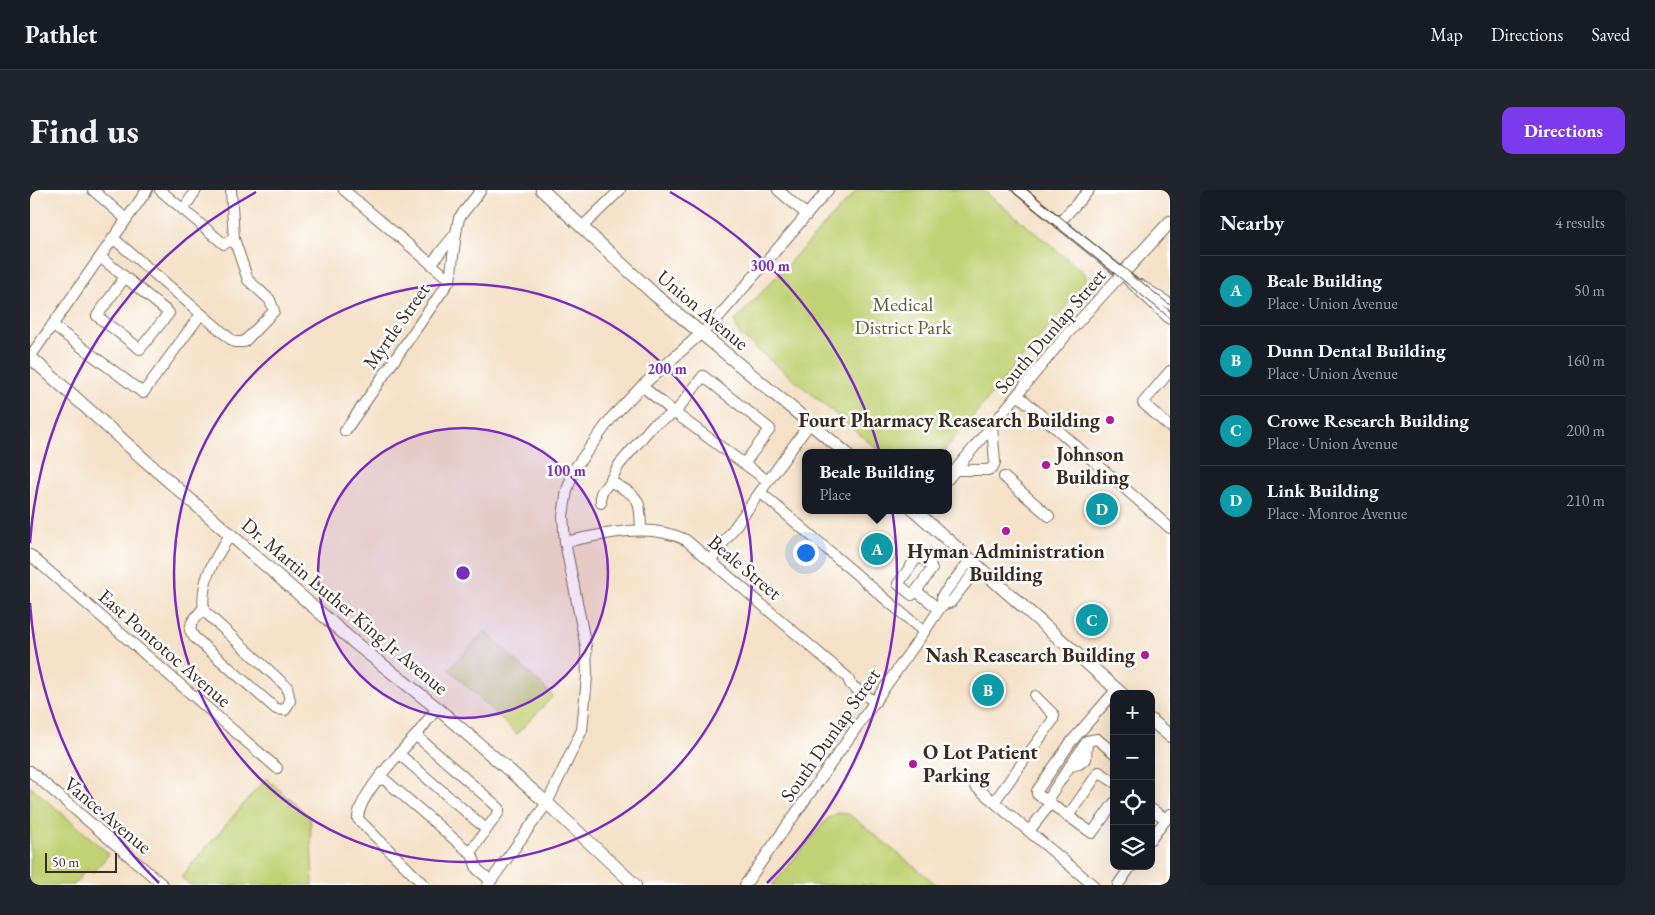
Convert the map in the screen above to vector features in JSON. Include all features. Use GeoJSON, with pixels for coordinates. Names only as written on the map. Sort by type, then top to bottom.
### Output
{"type":"FeatureCollection","features":[{"type":"Feature","properties":{"kind":"main road","name":"Union Avenue"},"geometry":{"type":"LineString","coordinates":[[542,190],[655,295],[841,449]]}},
{"type":"Feature","properties":{"kind":"main road"},"geometry":{"type":"LineString","coordinates":[[1122,274],[1170,222]]}},
{"type":"Feature","properties":{"kind":"main road","name":"Dr. Martin Luther King Jr Avenue"},"geometry":{"type":"LineString","coordinates":[[30,357],[355,644],[437,708],[547,803],[635,885]]}},
{"type":"Feature","properties":{"kind":"main road"},"geometry":{"type":"LineString","coordinates":[[921,514],[1119,690]]}},
{"type":"Feature","properties":{"kind":"main road"},"geometry":{"type":"LineString","coordinates":[[1155,723],[1170,736]]}},
{"type":"Feature","properties":{"kind":"street"},"geometry":{"type":"LineString","coordinates":[[93,190],[126,219]]}},
{"type":"Feature","properties":{"kind":"street"},"geometry":{"type":"LineString","coordinates":[[30,357],[147,190]]}},
{"type":"Feature","properties":{"kind":"street"},"geometry":{"type":"LineString","coordinates":[[160,190],[224,244],[234,239]]}},
{"type":"Feature","properties":{"kind":"street"},"geometry":{"type":"LineString","coordinates":[[183,210],[196,190]]}},
{"type":"Feature","properties":{"kind":"street"},"geometry":{"type":"LineString","coordinates":[[113,238],[234,342],[244,342],[274,311],[270,300],[248,280],[234,239],[231,190]]}},
{"type":"Feature","properties":{"kind":"street"},"geometry":{"type":"LineString","coordinates":[[344,190],[450,280]]}},
{"type":"Feature","properties":{"kind":"street","name":"Myrtle Street"},"geometry":{"type":"LineString","coordinates":[[345,431],[450,280],[456,233],[460,218],[482,190]]}},
{"type":"Feature","properties":{"kind":"street"},"geometry":{"type":"LineString","coordinates":[[582,227],[620,190]]}},
{"type":"Feature","properties":{"kind":"street"},"geometry":{"type":"LineString","coordinates":[[778,190],[807,215]]}},
{"type":"Feature","properties":{"kind":"street"},"geometry":{"type":"LineString","coordinates":[[471,850],[477,869],[489,883],[547,803],[582,730],[586,704],[586,647],[565,542],[563,516],[575,468],[612,417],[642,386],[701,333],[732,302],[828,190]]}},
{"type":"Feature","properties":{"kind":"street"},"geometry":{"type":"LineString","coordinates":[[1019,190],[1122,274],[1170,319]]}},
{"type":"Feature","properties":{"kind":"street"},"geometry":{"type":"LineString","coordinates":[[1059,223],[1089,190]]}},
{"type":"Feature","properties":{"kind":"street","name":"Myrtle Street"},"geometry":{"type":"LineString","coordinates":[[431,264],[456,233]]}},
{"type":"Feature","properties":{"kind":"street"},"geometry":{"type":"LineString","coordinates":[[100,257],[125,277],[169,314],[140,349],[97,316],[125,277]]}},
{"type":"Feature","properties":{"kind":"street"},"geometry":{"type":"LineString","coordinates":[[1122,274],[1170,304]]}},
{"type":"Feature","properties":{"kind":"street","name":"South Dunlap Street"},"geometry":{"type":"LineString","coordinates":[[952,474],[1068,333],[1122,274]]}},
{"type":"Feature","properties":{"kind":"street"},"geometry":{"type":"LineString","coordinates":[[52,325],[142,393],[201,314]]}},
{"type":"Feature","properties":{"kind":"street"},"geometry":{"type":"LineString","coordinates":[[1170,371],[1143,403],[1170,427]]}},
{"type":"Feature","properties":{"kind":"street"},"geometry":{"type":"LineString","coordinates":[[601,503],[601,493],[619,465],[653,425],[675,413],[703,376],[770,429],[744,464]]}},
{"type":"Feature","properties":{"kind":"street"},"geometry":{"type":"LineString","coordinates":[[642,386],[768,482]]}},
{"type":"Feature","properties":{"kind":"street"},"geometry":{"type":"LineString","coordinates":[[1018,395],[1170,528]]}},
{"type":"Feature","properties":{"kind":"street"},"geometry":{"type":"LineString","coordinates":[[711,560],[810,423]]}},
{"type":"Feature","properties":{"kind":"street"},"geometry":{"type":"LineString","coordinates":[[956,470],[988,470],[993,467],[995,462],[992,427]]}},
{"type":"Feature","properties":{"kind":"street"},"geometry":{"type":"LineString","coordinates":[[993,467],[1049,516]]}},
{"type":"Feature","properties":{"kind":"street"},"geometry":{"type":"LineString","coordinates":[[610,481],[638,499],[641,505],[642,530]]}},
{"type":"Feature","properties":{"kind":"street"},"geometry":{"type":"LineString","coordinates":[[760,492],[924,632]]}},
{"type":"Feature","properties":{"kind":"street","name":"Beale Street"},"geometry":{"type":"LineString","coordinates":[[565,542],[642,530],[671,533],[686,540],[847,677],[857,681],[876,699]]}},
{"type":"Feature","properties":{"kind":"street"},"geometry":{"type":"LineString","coordinates":[[204,607],[192,622],[190,630],[194,637],[276,709],[281,711],[289,706],[290,701],[287,687],[204,611],[204,607],[202,595],[205,579],[230,535]]}},
{"type":"Feature","properties":{"kind":"street","name":"East Pontotoc Avenue"},"geometry":{"type":"LineString","coordinates":[[30,555],[277,768]]}},
{"type":"Feature","properties":{"kind":"street","name":"South Dunlap Street"},"geometry":{"type":"LineString","coordinates":[[745,885],[941,607],[951,602],[975,563]]}},
{"type":"Feature","properties":{"kind":"street"},"geometry":{"type":"LineString","coordinates":[[916,591],[941,607]]}},
{"type":"Feature","properties":{"kind":"street"},"geometry":{"type":"LineString","coordinates":[[994,802],[1053,720],[1054,715],[1049,708],[1035,696]]}},
{"type":"Feature","properties":{"kind":"street"},"geometry":{"type":"LineString","coordinates":[[1110,701],[1071,742],[1037,791],[1037,794],[1092,833],[1110,808]]}},
{"type":"Feature","properties":{"kind":"street"},"geometry":{"type":"LineString","coordinates":[[424,885],[358,819],[358,810],[362,800],[379,780],[384,770],[418,733],[437,708]]}},
{"type":"Feature","properties":{"kind":"street"},"geometry":{"type":"LineString","coordinates":[[418,733],[420,739],[499,808],[499,812],[471,850]]}},
{"type":"Feature","properties":{"kind":"street"},"geometry":{"type":"LineString","coordinates":[[1029,832],[1087,741],[1097,739],[1110,750]]}},
{"type":"Feature","properties":{"kind":"street"},"geometry":{"type":"LineString","coordinates":[[399,754],[486,829]]}},
{"type":"Feature","properties":{"kind":"street","name":"Vance Avenue"},"geometry":{"type":"LineString","coordinates":[[30,771],[163,885]]}},
{"type":"Feature","properties":{"kind":"street"},"geometry":{"type":"LineString","coordinates":[[1068,816],[1099,772],[1111,780]]}},
{"type":"Feature","properties":{"kind":"street"},"geometry":{"type":"LineString","coordinates":[[379,780],[384,779],[468,851],[471,850]]}},
{"type":"Feature","properties":{"kind":"street"},"geometry":{"type":"LineString","coordinates":[[975,786],[1093,885]]}},
{"type":"Feature","properties":{"kind":"street"},"geometry":{"type":"LineString","coordinates":[[1155,811],[1168,817],[1155,834]]}},
{"type":"Feature","properties":{"kind":"street"},"geometry":{"type":"LineString","coordinates":[[1118,885],[1129,870]]}},
{"type":"Feature","properties":{"kind":"green space","name":"Medical District Park"},"geometry":{"type":"Polygon","coordinates":[[[857,190],[983,190],[1084,273],[1087,281],[945,449],[877,449],[739,334],[735,321],[857,190]]]}},
{"type":"Feature","properties":{"kind":"green space"},"geometry":{"type":"Polygon","coordinates":[[[485,631],[553,696],[517,734],[449,669],[485,631]]]}},
{"type":"Feature","properties":{"kind":"green space"},"geometry":{"type":"Polygon","coordinates":[[[266,778],[310,817],[313,885],[190,885],[181,877],[266,778]]]}},
{"type":"Feature","properties":{"kind":"green space"},"geometry":{"type":"Polygon","coordinates":[[[30,786],[109,854],[93,873],[87,868],[74,885],[30,885],[30,786]]]}},
{"type":"Feature","properties":{"kind":"green space"},"geometry":{"type":"Polygon","coordinates":[[[837,813],[849,814],[937,885],[772,885],[827,819],[837,813]]]}},
{"type":"Feature","properties":{"kind":"tram line"},"geometry":{"type":"LineString","coordinates":[[1011,190],[1170,318]]}},
{"type":"Feature","properties":{"kind":"tram line"},"geometry":{"type":"LineString","coordinates":[[1027,190],[1170,305]]}},
{"type":"Feature","properties":{"kind":"place","name":"Fourt Pharmacy Reasearch Building"},"geometry":{"type":"Point","coordinates":[1110,420]}},
{"type":"Feature","properties":{"kind":"place","name":"Johnson Building"},"geometry":{"type":"Point","coordinates":[1046,465]}},
{"type":"Feature","properties":{"kind":"place","name":"Link Building"},"geometry":{"type":"Point","coordinates":[1102,509]}},
{"type":"Feature","properties":{"kind":"place","name":"Hyman Administration Building"},"geometry":{"type":"Point","coordinates":[1006,531]}},
{"type":"Feature","properties":{"kind":"place","name":"Beale Building"},"geometry":{"type":"Point","coordinates":[877,549]}},
{"type":"Feature","properties":{"kind":"place","name":"Crowe Research Building"},"geometry":{"type":"Point","coordinates":[1092,620]}},
{"type":"Feature","properties":{"kind":"place","name":"Nash Reasearch Building"},"geometry":{"type":"Point","coordinates":[1145,655]}},
{"type":"Feature","properties":{"kind":"place","name":"Dunn Dental Building"},"geometry":{"type":"Point","coordinates":[988,690]}},
{"type":"Feature","properties":{"kind":"place","name":"O Lot Patient Parking"},"geometry":{"type":"Point","coordinates":[913,764]}}]}
